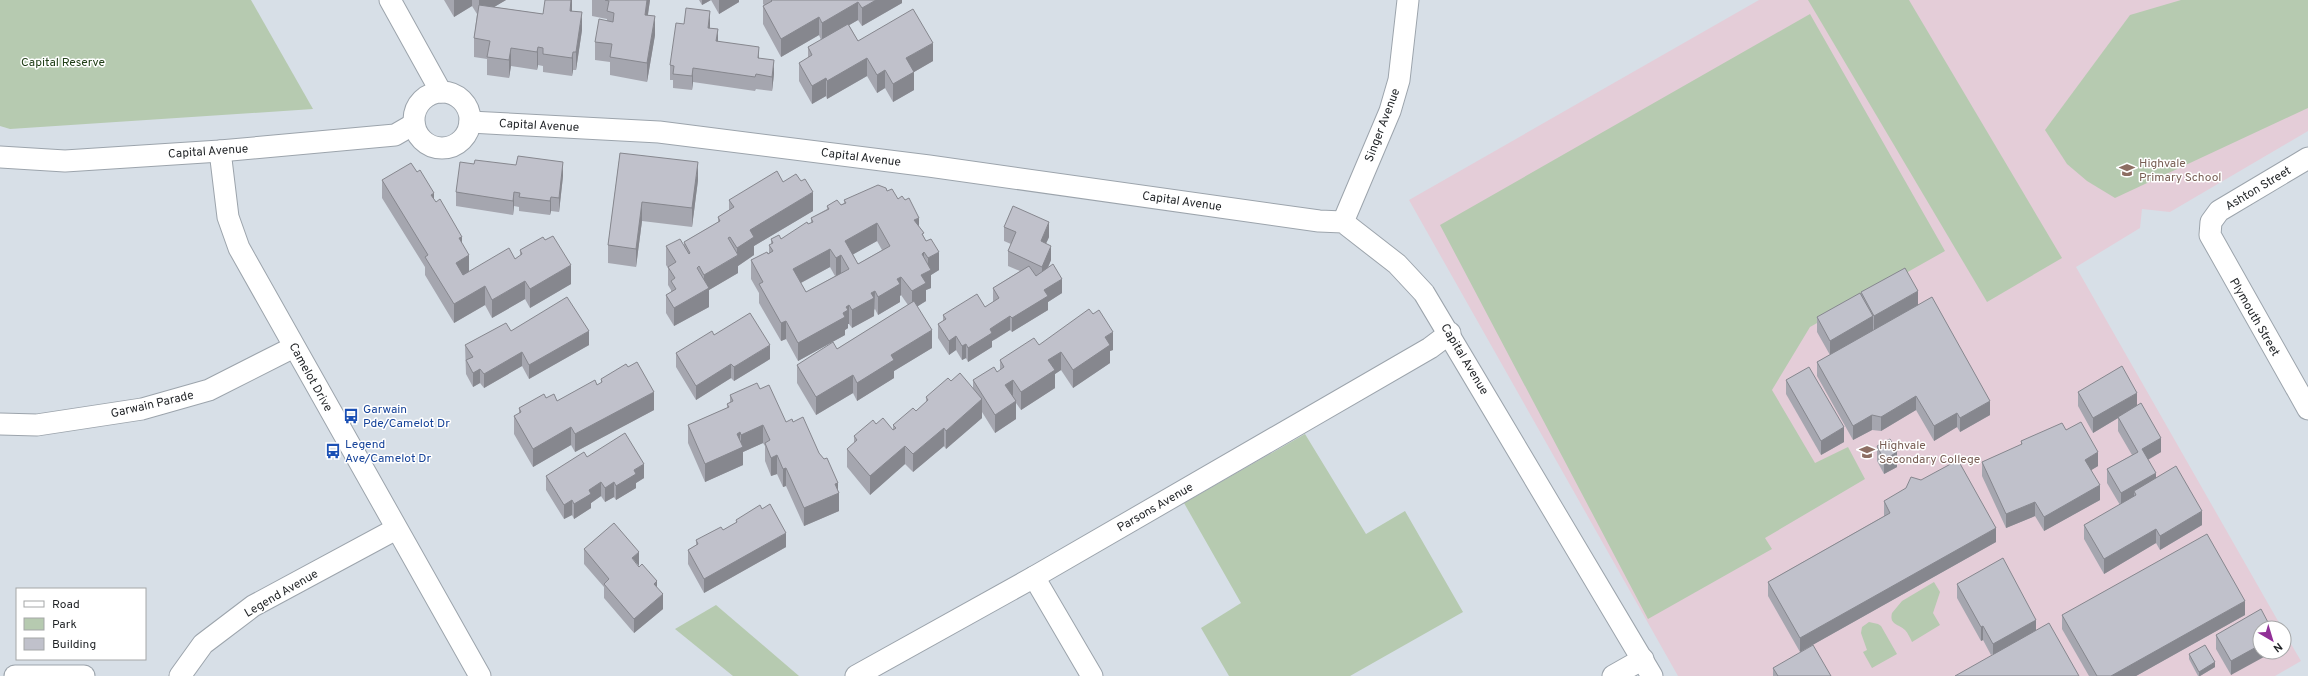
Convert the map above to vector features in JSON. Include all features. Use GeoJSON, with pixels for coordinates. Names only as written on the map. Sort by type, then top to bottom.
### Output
{"type":"FeatureCollection","features":[{"type":"Feature","properties":{"kind":"street"},"geometry":{"type":"LineString","coordinates":[[390,0],[441,92]]}},
{"type":"Feature","properties":{"kind":"street","name":"Singer Avenue"},"geometry":{"type":"LineString","coordinates":[[1343,222],[1390,111],[1399,80],[1408,0]]}},
{"type":"Feature","properties":{"kind":"street"},"geometry":{"type":"LineString","coordinates":[[441,92],[459,98],[466,105],[470,122],[462,140],[445,148],[435,148],[419,137],[414,124],[418,105],[424,98],[441,92]]}},
{"type":"Feature","properties":{"kind":"street","name":"Capital Avenue"},"geometry":{"type":"LineString","coordinates":[[470,122],[659,132],[929,166],[1319,221],[1343,222],[1397,264],[1424,293],[1450,333],[1647,668]]}},
{"type":"Feature","properties":{"kind":"street","name":"Capital Avenue"},"geometry":{"type":"LineString","coordinates":[[0,157],[65,161],[220,151],[395,135],[414,124]]}},
{"type":"Feature","properties":{"kind":"street","name":"Camelot Drive"},"geometry":{"type":"LineString","coordinates":[[220,151],[228,217],[239,248],[480,676]]}},
{"type":"Feature","properties":{"kind":"street","name":"Ashton Street"},"geometry":{"type":"LineString","coordinates":[[2211,222],[2219,211],[2308,158]]}},
{"type":"Feature","properties":{"kind":"street","name":"Plymouth Street"},"geometry":{"type":"LineString","coordinates":[[2211,222],[2210,235],[2214,246],[2308,409]]}},
{"type":"Feature","properties":{"kind":"street","name":"Parsons Avenue"},"geometry":{"type":"LineString","coordinates":[[856,676],[1034,577],[1424,352],[1450,333]]}},
{"type":"Feature","properties":{"kind":"street","name":"Garwain Parade"},"geometry":{"type":"LineString","coordinates":[[0,424],[37,425],[142,409],[209,390],[294,347]]}},
{"type":"Feature","properties":{"kind":"street","name":"Legend Avenue"},"geometry":{"type":"LineString","coordinates":[[180,676],[203,644],[253,606],[396,529]]}},
{"type":"Feature","properties":{"kind":"street"},"geometry":{"type":"LineString","coordinates":[[1034,577],[1092,676]]}},
{"type":"Feature","properties":{"kind":"street"},"geometry":{"type":"LineString","coordinates":[[1613,676],[1647,668]]}},
{"type":"Feature","properties":{"kind":"street"},"geometry":{"type":"LineString","coordinates":[[15,676],[84,676]]}},
{"type":"Feature","properties":{"kind":"shaded area","name":"Highvale Secondary College"},"geometry":{"type":"Polygon","coordinates":[[[1759,0],[2308,0],[2308,131],[2170,212],[2142,209],[2140,228],[2076,267],[2277,620],[2252,620],[2252,660],[2292,660],[2292,646],[2301,661],[2275,676],[1678,676],[1409,200],[1759,0]]]}},
{"type":"Feature","properties":{"kind":"green space","name":"Capital Reserve"},"geometry":{"type":"Polygon","coordinates":[[[0,0],[251,0],[313,109],[10,129],[0,126],[0,0]]]}},
{"type":"Feature","properties":{"kind":"green space"},"geometry":{"type":"Polygon","coordinates":[[[1808,0],[1909,0],[2062,258],[1987,302],[1808,0]]]}},
{"type":"Feature","properties":{"kind":"green space"},"geometry":{"type":"Polygon","coordinates":[[[2181,0],[2308,0],[2308,108],[2115,198],[2087,181],[2067,164],[2045,130],[2130,15],[2181,0]]]}},
{"type":"Feature","properties":{"kind":"green space"},"geometry":{"type":"Polygon","coordinates":[[[1810,14],[1945,251],[1810,327],[1772,390],[1815,463],[1848,447],[1865,479],[1765,538],[1772,549],[1648,619],[1440,225],[1810,14]]]}},
{"type":"Feature","properties":{"kind":"green space"},"geometry":{"type":"Polygon","coordinates":[[[1305,434],[1366,534],[1405,511],[1463,612],[1350,676],[1229,676],[1201,628],[1241,603],[1184,503],[1305,434]]]}},
{"type":"Feature","properties":{"kind":"green space"},"geometry":{"type":"Polygon","coordinates":[[[1934,582],[1940,592],[1933,613],[1940,625],[1912,642],[1905,630],[1893,622],[1891,617],[1892,613],[1902,601],[1934,582]]]}},
{"type":"Feature","properties":{"kind":"green space"},"geometry":{"type":"Polygon","coordinates":[[[716,605],[799,676],[733,676],[675,629],[716,605]]]}},
{"type":"Feature","properties":{"kind":"green space"},"geometry":{"type":"Polygon","coordinates":[[[1869,622],[1881,626],[1897,654],[1872,668],[1863,652],[1867,650],[1861,633],[1862,627],[1869,622]]]}},
{"type":"Feature","properties":{"kind":"building"},"geometry":{"type":"Polygon","coordinates":[[[545,0],[571,0],[570,11],[582,12],[576,52],[573,52],[572,58],[543,54],[543,48],[538,47],[537,52],[511,48],[509,60],[487,57],[490,41],[474,38],[479,5],[543,14],[545,0]]]}},
{"type":"Feature","properties":{"kind":"building"},"geometry":{"type":"Polygon","coordinates":[[[605,0],[647,0],[645,15],[655,16],[647,63],[610,57],[612,44],[595,42],[599,19],[613,22],[614,13],[607,11],[609,1],[605,0]]]}},
{"type":"Feature","properties":{"kind":"building"},"geometry":{"type":"Polygon","coordinates":[[[771,0],[876,0],[862,8],[858,2],[822,23],[819,17],[781,39],[763,6],[772,1],[771,0]]]}},
{"type":"Feature","properties":{"kind":"building"},"geometry":{"type":"Polygon","coordinates":[[[686,8],[710,11],[708,28],[718,29],[716,41],[759,47],[758,58],[774,60],[772,77],[756,74],[755,77],[693,68],[692,76],[673,74],[674,66],[670,65],[676,23],[684,24],[686,8]]]}},
{"type":"Feature","properties":{"kind":"building"},"geometry":{"type":"Polygon","coordinates":[[[913,9],[933,43],[906,58],[914,72],[893,84],[885,70],[877,75],[867,58],[827,81],[826,78],[812,86],[799,63],[812,55],[808,47],[848,24],[858,41],[913,9]]]}},
{"type":"Feature","properties":{"kind":"building"},"geometry":{"type":"Polygon","coordinates":[[[620,153],[698,162],[692,208],[642,202],[636,249],[608,245],[620,153]]]}},
{"type":"Feature","properties":{"kind":"building"},"geometry":{"type":"Polygon","coordinates":[[[518,156],[563,162],[559,198],[551,197],[550,201],[519,197],[520,193],[514,192],[513,201],[456,192],[460,162],[474,164],[475,160],[516,165],[518,156]]]}},
{"type":"Feature","properties":{"kind":"building"},"geometry":{"type":"Polygon","coordinates":[[[411,163],[417,172],[420,170],[434,193],[431,195],[436,202],[440,199],[462,237],[459,238],[469,255],[456,263],[463,275],[509,248],[515,259],[522,254],[520,250],[543,237],[545,240],[553,236],[571,265],[530,289],[525,281],[492,300],[485,286],[454,304],[425,257],[428,255],[382,180],[411,163]]]}},
{"type":"Feature","properties":{"kind":"building"},"geometry":{"type":"Polygon","coordinates":[[[777,171],[783,182],[796,174],[801,181],[805,179],[813,192],[750,230],[754,237],[737,248],[730,237],[728,238],[738,255],[704,275],[699,266],[697,268],[709,288],[674,308],[666,295],[676,289],[671,281],[675,278],[668,267],[676,262],[666,246],[680,239],[689,254],[690,253],[684,242],[720,221],[718,217],[734,207],[729,200],[777,171]]]}},
{"type":"Feature","properties":{"kind":"building"},"geometry":{"type":"Polygon","coordinates":[[[878,185],[886,188],[887,191],[892,189],[898,199],[902,196],[905,200],[909,198],[919,218],[914,220],[924,233],[922,234],[926,241],[931,239],[939,252],[928,258],[924,252],[922,254],[931,270],[921,275],[926,283],[912,291],[901,277],[897,279],[900,284],[878,297],[875,291],[871,293],[874,298],[852,310],[849,305],[846,307],[848,310],[843,313],[845,317],[798,343],[786,321],[781,323],[759,284],[763,282],[751,260],[767,252],[768,254],[773,251],[769,245],[773,243],[771,239],[779,235],[781,239],[807,222],[808,224],[813,222],[811,218],[829,209],[827,206],[837,200],[841,205],[846,203],[844,200],[878,185]],[[877,223],[845,241],[858,264],[890,246],[877,223]],[[830,249],[793,269],[806,292],[849,269],[841,255],[836,258],[830,249]]]}},
{"type":"Feature","properties":{"kind":"building"},"geometry":{"type":"Polygon","coordinates":[[[1013,206],[1049,222],[1041,241],[1051,246],[1042,267],[1008,251],[1016,232],[1004,227],[1013,206]]]}},
{"type":"Feature","properties":{"kind":"building"},"geometry":{"type":"Polygon","coordinates":[[[1053,264],[1062,279],[1044,290],[1048,296],[1012,318],[1010,316],[996,325],[990,329],[992,333],[968,348],[966,344],[962,346],[956,336],[949,341],[938,324],[946,319],[943,315],[977,294],[985,307],[999,298],[993,288],[1029,266],[1036,276],[1053,264]]]}},
{"type":"Feature","properties":{"kind":"building"},"geometry":{"type":"Polygon","coordinates":[[[1905,268],[1918,291],[1874,316],[1861,292],[1905,268]]]}},
{"type":"Feature","properties":{"kind":"building"},"geometry":{"type":"Polygon","coordinates":[[[1860,293],[1873,316],[1830,341],[1817,317],[1860,293]]]}},
{"type":"Feature","properties":{"kind":"building"},"geometry":{"type":"Polygon","coordinates":[[[567,297],[589,331],[529,365],[522,352],[484,374],[480,369],[473,373],[466,360],[473,357],[465,345],[506,323],[511,331],[567,297]]]}},
{"type":"Feature","properties":{"kind":"building"},"geometry":{"type":"Polygon","coordinates":[[[1932,297],[1990,401],[1960,418],[1957,413],[1934,426],[1916,396],[1881,417],[1872,415],[1853,426],[1817,362],[1932,297]]]}},
{"type":"Feature","properties":{"kind":"building"},"geometry":{"type":"Polygon","coordinates":[[[914,301],[932,330],[891,355],[894,360],[857,383],[853,375],[816,397],[797,365],[833,342],[837,349],[914,301]]]}},
{"type":"Feature","properties":{"kind":"building"},"geometry":{"type":"Polygon","coordinates":[[[1089,309],[1093,314],[1099,310],[1113,332],[1105,337],[1110,345],[1073,370],[1061,352],[1048,360],[1055,370],[1021,392],[1013,380],[1005,385],[1016,401],[995,415],[973,380],[994,367],[997,372],[1004,367],[1000,360],[1034,338],[1039,345],[1089,309]]]}},
{"type":"Feature","properties":{"kind":"building"},"geometry":{"type":"Polygon","coordinates":[[[750,313],[770,345],[734,367],[731,364],[696,386],[676,353],[712,331],[714,335],[750,313]]]}},
{"type":"Feature","properties":{"kind":"building"},"geometry":{"type":"Polygon","coordinates":[[[637,362],[654,392],[575,434],[571,427],[533,449],[514,416],[521,412],[519,408],[544,394],[546,398],[554,394],[557,401],[595,380],[597,385],[602,382],[601,379],[626,364],[628,367],[637,362]]]}},
{"type":"Feature","properties":{"kind":"building"},"geometry":{"type":"Polygon","coordinates":[[[2122,366],[2137,393],[2093,418],[2078,392],[2122,366]]]}},
{"type":"Feature","properties":{"kind":"building"},"geometry":{"type":"Polygon","coordinates":[[[1809,367],[1844,427],[1821,441],[1786,380],[1809,367]]]}},
{"type":"Feature","properties":{"kind":"building"},"geometry":{"type":"Polygon","coordinates":[[[960,373],[982,399],[946,431],[944,428],[913,454],[905,446],[870,476],[847,449],[857,440],[854,436],[873,420],[876,424],[883,418],[893,430],[896,428],[893,425],[913,408],[916,411],[928,400],[926,397],[948,378],[951,381],[960,373]]]}},
{"type":"Feature","properties":{"kind":"building"},"geometry":{"type":"Polygon","coordinates":[[[757,383],[760,389],[769,385],[786,422],[792,419],[793,422],[803,417],[819,453],[824,459],[827,458],[838,483],[835,484],[839,493],[804,508],[786,468],[783,469],[777,455],[771,458],[765,443],[770,440],[763,425],[741,435],[740,432],[737,434],[743,447],[705,464],[688,425],[729,407],[727,404],[733,401],[730,395],[757,383]]]}},
{"type":"Feature","properties":{"kind":"building"},"geometry":{"type":"Polygon","coordinates":[[[2141,403],[2161,438],[2142,449],[2156,473],[2121,493],[2107,469],[2138,452],[2118,417],[2141,403]]]}},
{"type":"Feature","properties":{"kind":"building"},"geometry":{"type":"Polygon","coordinates":[[[2081,422],[2098,452],[2085,460],[2100,485],[2044,517],[2035,502],[2006,514],[1982,462],[2022,444],[2021,441],[2062,423],[2066,430],[2081,422]]]}},
{"type":"Feature","properties":{"kind":"building"},"geometry":{"type":"Polygon","coordinates":[[[625,433],[644,464],[634,470],[636,474],[616,486],[614,482],[605,488],[601,482],[589,490],[591,494],[574,504],[572,500],[564,505],[546,476],[584,452],[587,457],[625,433]]]}},
{"type":"Feature","properties":{"kind":"building"},"geometry":{"type":"Polygon","coordinates":[[[1890,439],[1897,452],[1884,460],[1877,446],[1890,439]]]}},
{"type":"Feature","properties":{"kind":"building"},"geometry":{"type":"Polygon","coordinates":[[[1958,460],[1996,528],[1800,638],[1768,582],[1890,513],[1884,501],[1906,488],[1911,477],[1921,480],[1958,460]]]}},
{"type":"Feature","properties":{"kind":"building"},"geometry":{"type":"Polygon","coordinates":[[[2176,466],[2202,511],[2160,536],[2156,529],[2104,559],[2084,525],[2136,495],[2134,491],[2176,466]]]}},
{"type":"Feature","properties":{"kind":"building"},"geometry":{"type":"Polygon","coordinates":[[[770,504],[786,533],[704,579],[688,550],[698,544],[696,540],[721,527],[723,530],[737,522],[736,520],[760,505],[762,509],[770,504]]]}},
{"type":"Feature","properties":{"kind":"building"},"geometry":{"type":"Polygon","coordinates":[[[614,523],[639,552],[632,558],[639,567],[642,564],[657,581],[654,584],[663,594],[634,619],[604,584],[609,579],[584,549],[614,523]]]}},
{"type":"Feature","properties":{"kind":"building"},"geometry":{"type":"Polygon","coordinates":[[[2207,534],[2245,601],[2111,676],[2097,676],[2062,615],[2207,534]]]}},
{"type":"Feature","properties":{"kind":"building"},"geometry":{"type":"Polygon","coordinates":[[[2003,558],[2036,620],[1993,644],[1983,626],[1981,627],[1957,584],[2003,558]]]}},
{"type":"Feature","properties":{"kind":"building"},"geometry":{"type":"Polygon","coordinates":[[[2261,609],[2267,620],[2252,620],[2252,649],[2231,661],[2216,635],[2261,609]]]}},
{"type":"Feature","properties":{"kind":"building"},"geometry":{"type":"Polygon","coordinates":[[[2049,623],[2079,676],[1955,676],[2049,623]]]}},
{"type":"Feature","properties":{"kind":"building"},"geometry":{"type":"Polygon","coordinates":[[[1813,645],[1831,676],[1778,676],[1773,668],[1813,645]]]}},
{"type":"Feature","properties":{"kind":"building"},"geometry":{"type":"Polygon","coordinates":[[[2205,645],[2215,662],[2199,672],[2189,654],[2205,645]]]}},
{"type":"Feature","properties":{"kind":"place","name":"Highvale Primary School"},"geometry":{"type":"Point","coordinates":[2127,170]}},
{"type":"Feature","properties":{"kind":"place","name":"Garwain Pde/Camelot Dr"},"geometry":{"type":"Point","coordinates":[351,416]}},
{"type":"Feature","properties":{"kind":"place","name":"Legend Ave/Camelot Dr"},"geometry":{"type":"Point","coordinates":[333,451]}},
{"type":"Feature","properties":{"kind":"place","name":"Highvale Secondary College"},"geometry":{"type":"Point","coordinates":[1867,452]}}]}
